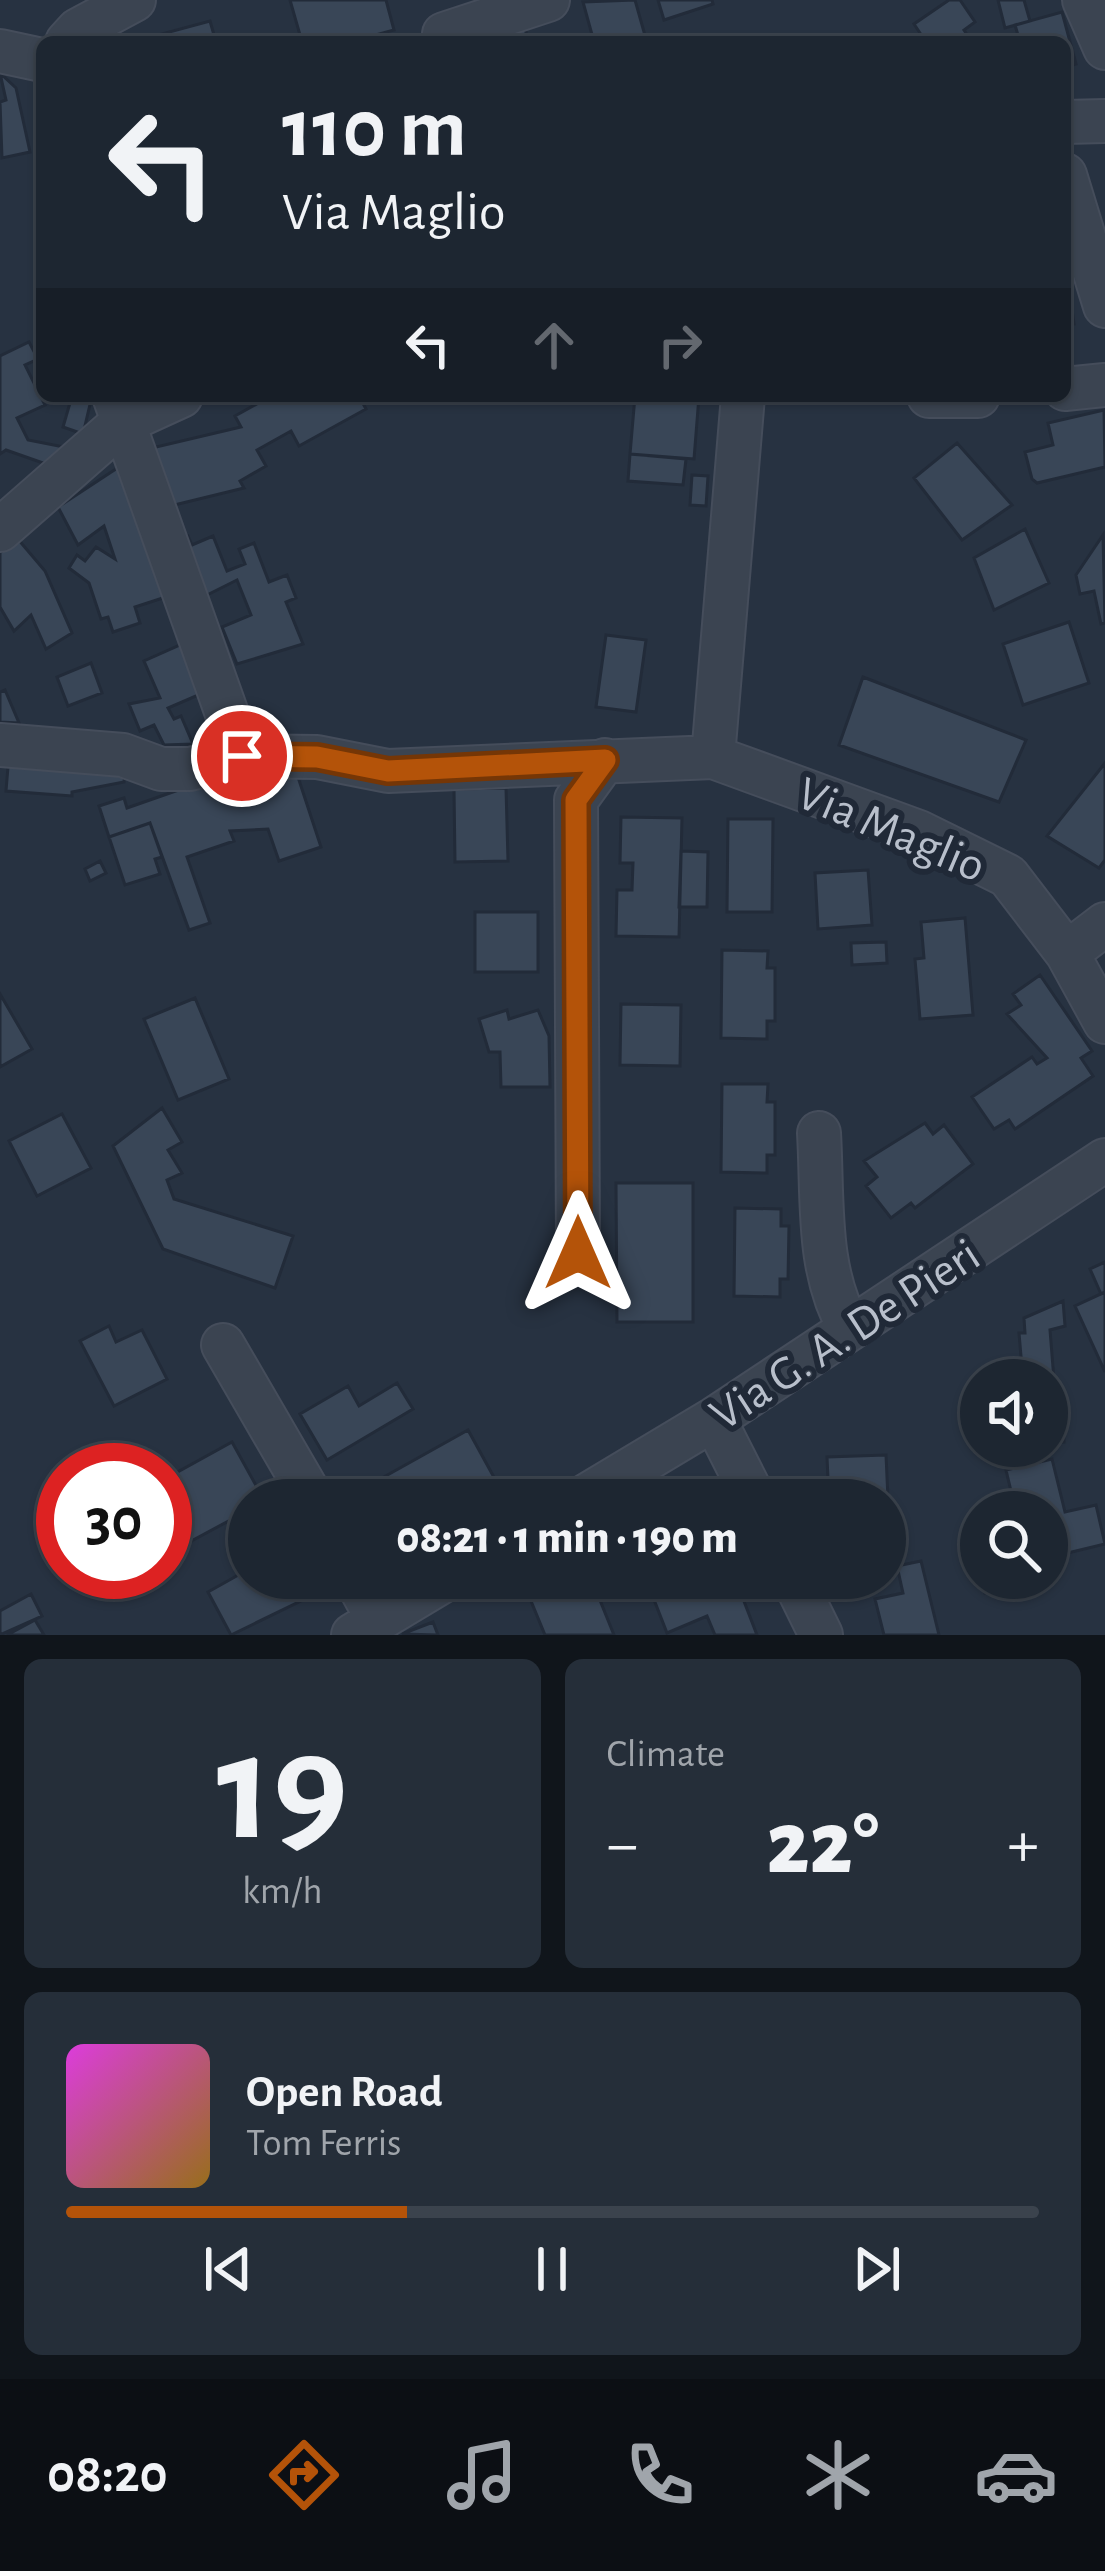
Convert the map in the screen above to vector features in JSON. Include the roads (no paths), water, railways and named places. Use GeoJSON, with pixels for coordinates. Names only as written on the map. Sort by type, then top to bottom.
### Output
{"type":"FeatureCollection","features":[{"type":"Feature","properties":{"kind":"street"},"geometry":{"type":"LineString","coordinates":[[72,36],[134,0]]}},
{"type":"Feature","properties":{"kind":"street"},"geometry":{"type":"LineString","coordinates":[[445,36],[548,0]]}},
{"type":"Feature","properties":{"kind":"street"},"geometry":{"type":"LineString","coordinates":[[1084,0],[1105,48]]}},
{"type":"Feature","properties":{"kind":"street"},"geometry":{"type":"LineString","coordinates":[[0,52],[36,59]]}},
{"type":"Feature","properties":{"kind":"street"},"geometry":{"type":"LineString","coordinates":[[1071,122],[1105,121]]}},
{"type":"Feature","properties":{"kind":"street"},"geometry":{"type":"LineString","coordinates":[[1071,195],[1105,306]]}},
{"type":"Feature","properties":{"kind":"street"},"geometry":{"type":"LineString","coordinates":[[1071,388],[1105,385]]}},
{"type":"Feature","properties":{"kind":"street"},"geometry":{"type":"LineString","coordinates":[[0,530],[51,488],[118,409],[152,402]]}},
{"type":"Feature","properties":{"kind":"street"},"geometry":{"type":"LineString","coordinates":[[713,757],[743,402]]}},
{"type":"Feature","properties":{"kind":"street"},"geometry":{"type":"LineString","coordinates":[[118,409],[242,756]]}},
{"type":"Feature","properties":{"kind":"street","name":"Via Maglio"},"geometry":{"type":"LineString","coordinates":[[0,745],[123,755],[161,770],[190,769],[242,756],[317,757],[388,771],[713,757],[919,832],[1008,876],[1066,953],[1105,1022]]}},
{"type":"Feature","properties":{"kind":"street"},"geometry":{"type":"LineString","coordinates":[[578,1253],[576,800],[605,760]]}},
{"type":"Feature","properties":{"kind":"street"},"geometry":{"type":"LineString","coordinates":[[1066,953],[1105,925]]}},
{"type":"Feature","properties":{"kind":"street"},"geometry":{"type":"LineString","coordinates":[[819,1133],[826,1270],[832,1297],[850,1329]]}},
{"type":"Feature","properties":{"kind":"street","name":"Via G. A. De Pieri"},"geometry":{"type":"LineString","coordinates":[[614,1479],[714,1420],[1105,1160]]}},
{"type":"Feature","properties":{"kind":"street"},"geometry":{"type":"LineString","coordinates":[[223,1346],[301,1479]]}},
{"type":"Feature","properties":{"kind":"street"},"geometry":{"type":"LineString","coordinates":[[714,1420],[744,1479]]}},
{"type":"Feature","properties":{"kind":"street"},"geometry":{"type":"LineString","coordinates":[[366,1627],[413,1599]]}},
{"type":"Feature","properties":{"kind":"street"},"geometry":{"type":"LineString","coordinates":[[803,1599],[821,1635]]}}]}
